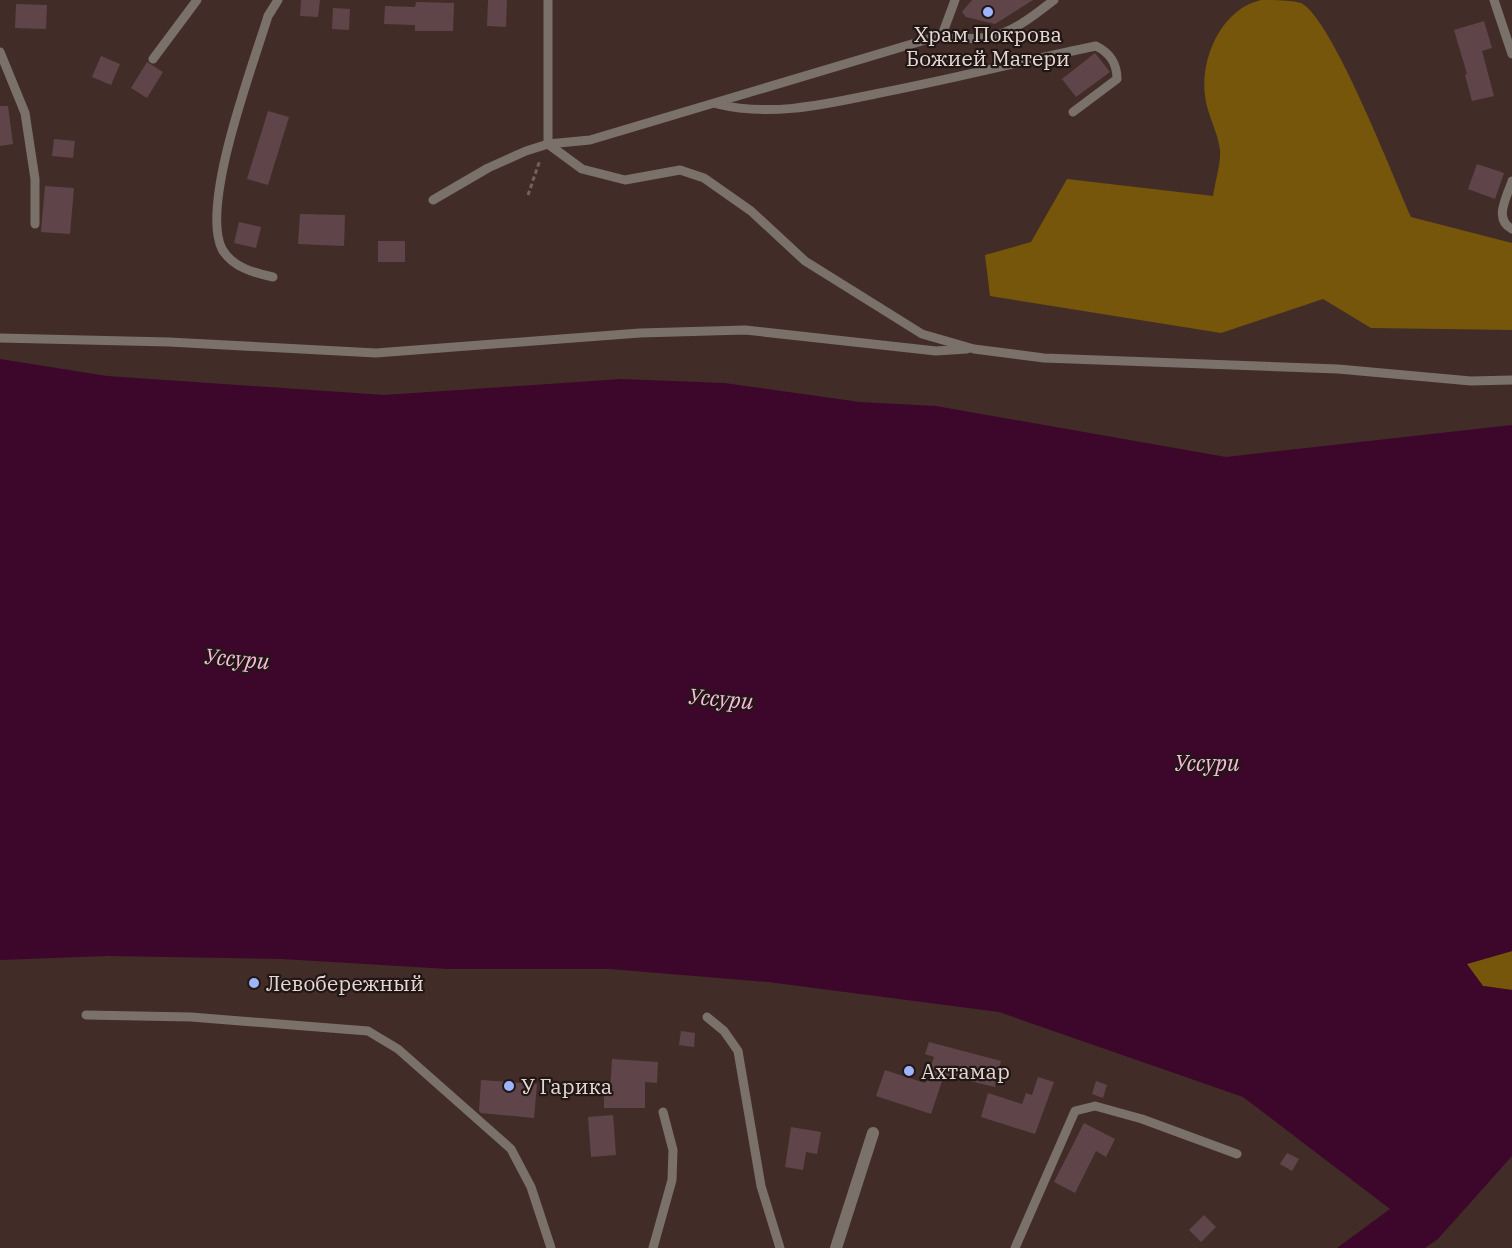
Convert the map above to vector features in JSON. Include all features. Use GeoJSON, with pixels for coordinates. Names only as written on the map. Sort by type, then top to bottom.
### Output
{"type":"FeatureCollection","features":[{"type":"Feature","properties":{"kind":"street"},"geometry":{"type":"LineString","coordinates":[[836,1248],[848,1204],[873,1133]]}},
{"type":"Feature","properties":{"kind":"lane"},"geometry":{"type":"LineString","coordinates":[[153,59],[197,0]]}},
{"type":"Feature","properties":{"kind":"lane"},"geometry":{"type":"LineString","coordinates":[[273,277],[243,269],[228,258],[221,247],[216,226],[220,177],[268,16],[278,0]]}},
{"type":"Feature","properties":{"kind":"lane"},"geometry":{"type":"LineString","coordinates":[[548,0],[548,144]]}},
{"type":"Feature","properties":{"kind":"lane"},"geometry":{"type":"LineString","coordinates":[[942,34],[955,0]]}},
{"type":"Feature","properties":{"kind":"lane"},"geometry":{"type":"LineString","coordinates":[[433,200],[488,168],[548,144],[590,140],[942,34],[975,40],[994,38],[1014,30],[1054,0]]}},
{"type":"Feature","properties":{"kind":"lane"},"geometry":{"type":"LineString","coordinates":[[1494,0],[1512,54]]}},
{"type":"Feature","properties":{"kind":"lane"},"geometry":{"type":"LineString","coordinates":[[714,103],[742,110],[796,110],[1096,46],[1107,52],[1117,68],[1117,79],[1073,112]]}},
{"type":"Feature","properties":{"kind":"lane"},"geometry":{"type":"LineString","coordinates":[[0,52],[26,113],[35,179],[35,224]]}},
{"type":"Feature","properties":{"kind":"lane"},"geometry":{"type":"LineString","coordinates":[[548,144],[582,169],[626,180],[680,170],[704,178],[751,211],[805,261],[922,334],[974,349],[1044,358],[1338,369],[1471,381],[1512,380]]}},
{"type":"Feature","properties":{"kind":"lane"},"geometry":{"type":"LineString","coordinates":[[1512,181],[1501,216],[1503,223],[1512,229]]}},
{"type":"Feature","properties":{"kind":"lane"},"geometry":{"type":"LineString","coordinates":[[0,338],[169,342],[376,353],[640,333],[745,330],[936,351],[974,349]]}},
{"type":"Feature","properties":{"kind":"lane"},"geometry":{"type":"LineString","coordinates":[[86,1015],[191,1017],[368,1031],[382,1037],[432,1077],[511,1149],[531,1186],[551,1248]]}},
{"type":"Feature","properties":{"kind":"lane"},"geometry":{"type":"LineString","coordinates":[[707,1017],[724,1032],[738,1051],[761,1186],[780,1248]]}},
{"type":"Feature","properties":{"kind":"lane"},"geometry":{"type":"LineString","coordinates":[[1015,1248],[1075,1111],[1095,1106],[1142,1119],[1237,1154]]}},
{"type":"Feature","properties":{"kind":"lane"},"geometry":{"type":"LineString","coordinates":[[653,1248],[672,1180],[673,1150],[663,1112]]}},
{"type":"Feature","properties":{"kind":"path"},"geometry":{"type":"LineString","coordinates":[[528,195],[534,171]]}},
{"type":"Feature","properties":{"kind":"shaded area"},"geometry":{"type":"Polygon","coordinates":[[[1261,0],[1301,3],[1314,15],[1345,67],[1411,217],[1512,243],[1512,330],[1371,328],[1323,299],[1221,333],[990,296],[985,255],[1031,242],[1067,179],[1213,196],[1220,150],[1205,96],[1206,67],[1216,38],[1224,25],[1247,5],[1261,0]]]}},
{"type":"Feature","properties":{"kind":"shaded area"},"geometry":{"type":"Polygon","coordinates":[[[1512,951],[1512,990],[1483,986],[1466,964],[1512,951]]]}},
{"type":"Feature","properties":{"kind":"water","name":"Уссури"},"geometry":{"type":"Polygon","coordinates":[[[0,359],[107,376],[384,395],[621,379],[724,383],[860,402],[936,406],[1226,457],[1512,425],[1512,951],[1467,964],[1483,986],[1512,990],[1512,1156],[1438,1239],[1425,1248],[1337,1248],[1390,1209],[1243,1097],[999,1012],[768,982],[610,969],[448,969],[282,959],[107,956],[0,960],[0,359]]]}},
{"type":"Feature","properties":{"kind":"building"},"geometry":{"type":"Polygon","coordinates":[[[301,0],[320,0],[318,17],[300,16],[301,0]]]}},
{"type":"Feature","properties":{"kind":"building"},"geometry":{"type":"Polygon","coordinates":[[[488,0],[507,0],[506,27],[487,26],[488,0]]]}},
{"type":"Feature","properties":{"kind":"building","name":"Храм Покрова Божией Матери"},"geometry":{"type":"Polygon","coordinates":[[[972,0],[1033,0],[995,24],[966,17],[962,12],[972,0]]]}},
{"type":"Feature","properties":{"kind":"building"},"geometry":{"type":"Polygon","coordinates":[[[416,2],[454,3],[453,31],[415,31],[415,25],[384,24],[385,6],[415,7],[416,2]]]}},
{"type":"Feature","properties":{"kind":"building"},"geometry":{"type":"Polygon","coordinates":[[[16,4],[47,5],[46,29],[15,28],[16,4]]]}},
{"type":"Feature","properties":{"kind":"building"},"geometry":{"type":"Polygon","coordinates":[[[333,8],[350,9],[349,30],[332,29],[333,8]]]}},
{"type":"Feature","properties":{"kind":"building"},"geometry":{"type":"Polygon","coordinates":[[[1484,21],[1492,48],[1482,51],[1494,96],[1472,101],[1454,30],[1484,21]]]}},
{"type":"Feature","properties":{"kind":"building"},"geometry":{"type":"Polygon","coordinates":[[[1095,53],[1110,72],[1076,97],[1062,79],[1095,53]]]}},
{"type":"Feature","properties":{"kind":"building"},"geometry":{"type":"Polygon","coordinates":[[[101,56],[120,64],[111,85],[92,77],[101,56]]]}},
{"type":"Feature","properties":{"kind":"building"},"geometry":{"type":"Polygon","coordinates":[[[147,62],[163,72],[147,98],[131,88],[147,62]]]}},
{"type":"Feature","properties":{"kind":"building"},"geometry":{"type":"Polygon","coordinates":[[[0,106],[8,106],[13,144],[0,146],[0,106]]]}},
{"type":"Feature","properties":{"kind":"building"},"geometry":{"type":"Polygon","coordinates":[[[268,111],[289,117],[268,185],[247,179],[268,111]]]}},
{"type":"Feature","properties":{"kind":"building"},"geometry":{"type":"Polygon","coordinates":[[[54,139],[75,141],[73,158],[52,156],[54,139]]]}},
{"type":"Feature","properties":{"kind":"building"},"geometry":{"type":"Polygon","coordinates":[[[1477,164],[1504,173],[1495,199],[1468,189],[1477,164]]]}},
{"type":"Feature","properties":{"kind":"building"},"geometry":{"type":"Polygon","coordinates":[[[45,186],[74,188],[70,234],[41,232],[45,186]]]}},
{"type":"Feature","properties":{"kind":"building"},"geometry":{"type":"Polygon","coordinates":[[[300,214],[345,215],[344,246],[298,244],[300,214]]]}},
{"type":"Feature","properties":{"kind":"building"},"geometry":{"type":"Polygon","coordinates":[[[239,222],[261,227],[256,248],[234,243],[239,222]]]}},
{"type":"Feature","properties":{"kind":"building"},"geometry":{"type":"Polygon","coordinates":[[[378,241],[405,241],[405,262],[378,262],[378,241]]]}},
{"type":"Feature","properties":{"kind":"building"},"geometry":{"type":"Polygon","coordinates":[[[681,1031],[695,1033],[694,1047],[679,1045],[681,1031]]]}},
{"type":"Feature","properties":{"kind":"building"},"geometry":{"type":"Polygon","coordinates":[[[929,1042],[1001,1061],[995,1087],[944,1075],[931,1114],[876,1096],[885,1070],[925,1083],[934,1057],[925,1054],[929,1042]]]}},
{"type":"Feature","properties":{"kind":"building"},"geometry":{"type":"Polygon","coordinates":[[[612,1059],[658,1062],[657,1083],[645,1082],[645,1108],[604,1108],[604,1090],[610,1091],[612,1059]]]}},
{"type":"Feature","properties":{"kind":"building"},"geometry":{"type":"Polygon","coordinates":[[[1038,1077],[1054,1082],[1035,1134],[981,1117],[988,1093],[1022,1104],[1026,1093],[1032,1095],[1038,1077]]]}},
{"type":"Feature","properties":{"kind":"building"},"geometry":{"type":"Polygon","coordinates":[[[481,1080],[537,1084],[534,1118],[481,1113],[479,1111],[481,1080]]]}},
{"type":"Feature","properties":{"kind":"building"},"geometry":{"type":"Polygon","coordinates":[[[1096,1081],[1107,1085],[1103,1098],[1092,1094],[1096,1081]]]}},
{"type":"Feature","properties":{"kind":"building"},"geometry":{"type":"Polygon","coordinates":[[[613,1115],[616,1155],[591,1157],[588,1117],[613,1115]]]}},
{"type":"Feature","properties":{"kind":"building"},"geometry":{"type":"Polygon","coordinates":[[[1084,1123],[1115,1139],[1106,1157],[1096,1151],[1075,1193],[1054,1182],[1084,1123]]]}},
{"type":"Feature","properties":{"kind":"building"},"geometry":{"type":"Polygon","coordinates":[[[791,1127],[821,1132],[817,1154],[806,1152],[803,1170],[785,1167],[791,1127]]]}},
{"type":"Feature","properties":{"kind":"building"},"geometry":{"type":"Polygon","coordinates":[[[1287,1153],[1299,1159],[1292,1171],[1280,1164],[1287,1153]]]}},
{"type":"Feature","properties":{"kind":"building"},"geometry":{"type":"Polygon","coordinates":[[[1204,1215],[1216,1227],[1201,1242],[1189,1230],[1204,1215]]]}},
{"type":"Feature","properties":{"kind":"place","name":"Храм Покрова Божией Матери"},"geometry":{"type":"Point","coordinates":[988,12]}},
{"type":"Feature","properties":{"kind":"place","name":"Левобережный"},"geometry":{"type":"Point","coordinates":[254,983]}},
{"type":"Feature","properties":{"kind":"place","name":"Ахтамар"},"geometry":{"type":"Point","coordinates":[909,1071]}},
{"type":"Feature","properties":{"kind":"place","name":"У Гарика"},"geometry":{"type":"Point","coordinates":[509,1086]}}]}
